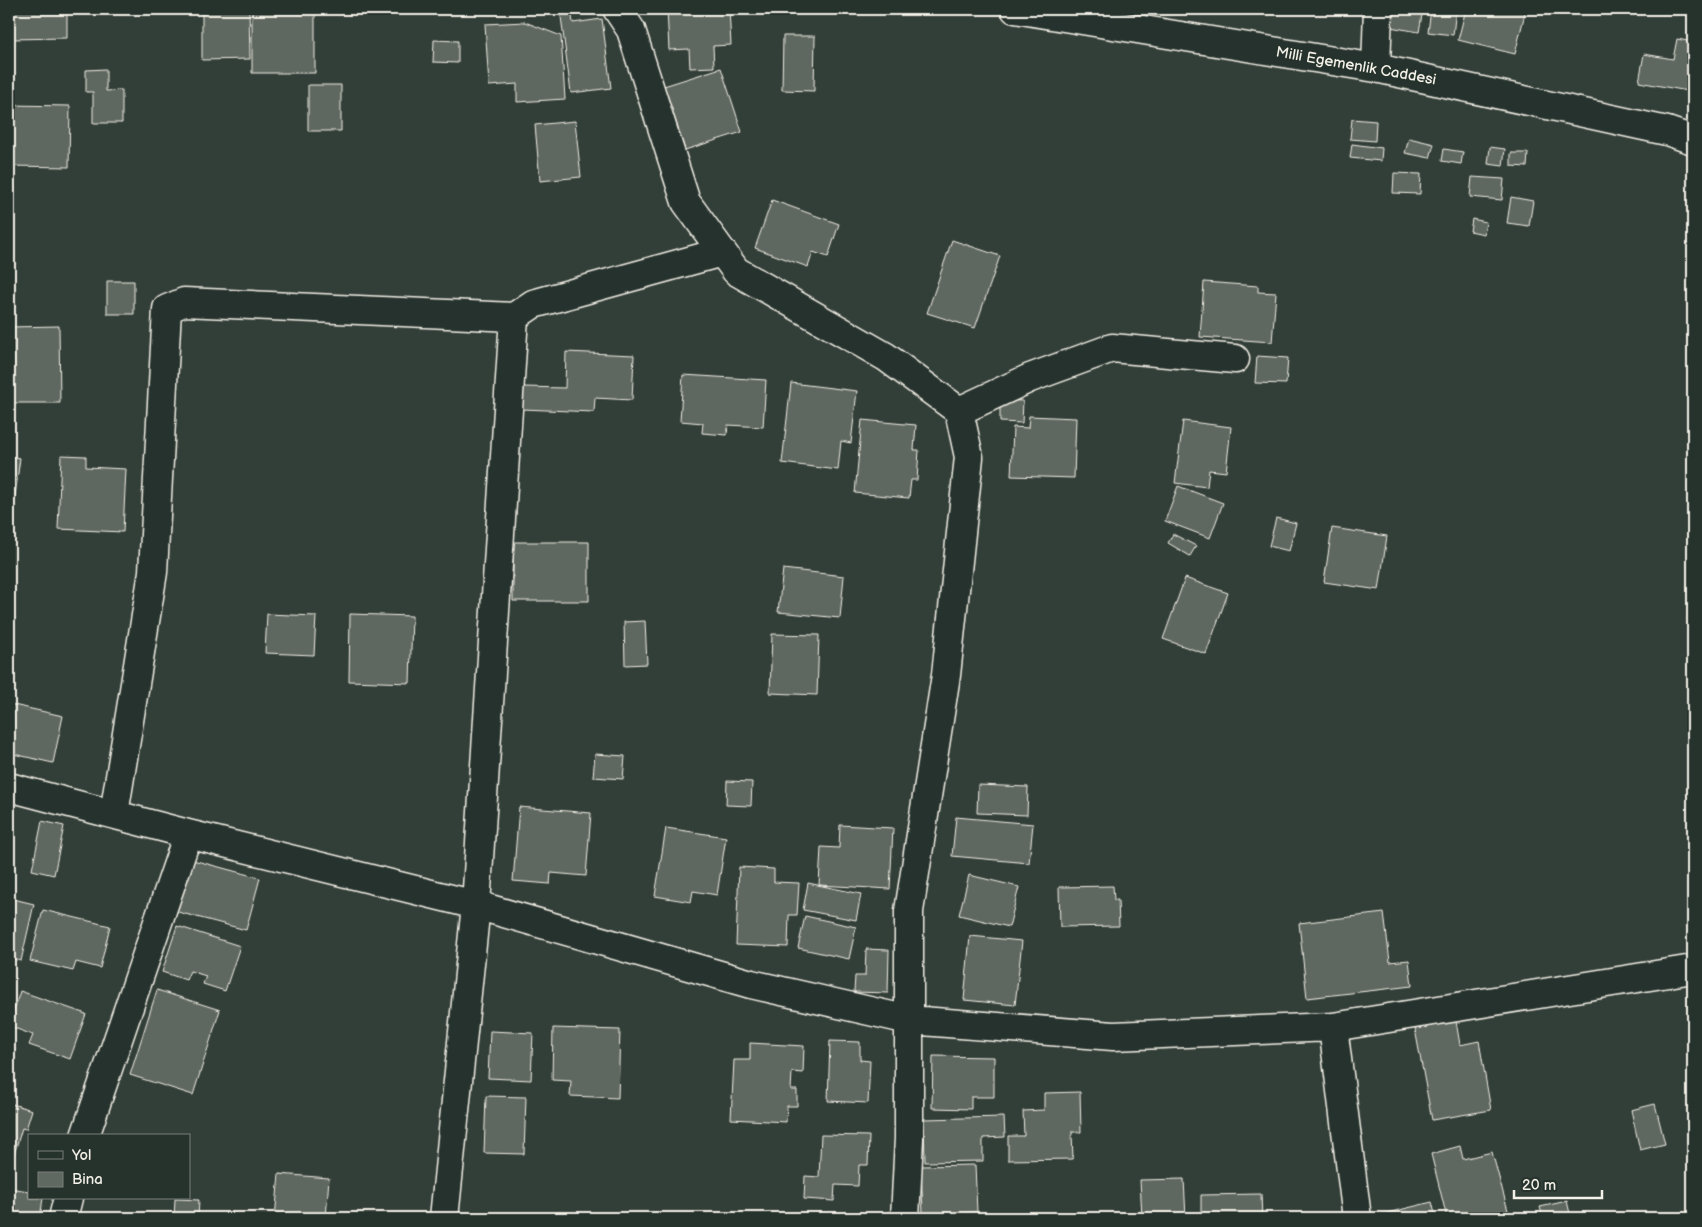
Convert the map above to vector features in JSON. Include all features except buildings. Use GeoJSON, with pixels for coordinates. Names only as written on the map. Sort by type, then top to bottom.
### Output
{"type":"FeatureCollection","features":[{"type":"Feature","properties":{"kind":"street"},"geometry":{"type":"LineString","coordinates":[[617,9],[631,30],[686,202],[736,271],[886,357],[959,411],[969,457],[946,675],[909,911],[909,1138],[905,1218]]}},
{"type":"Feature","properties":{"kind":"street","name":"Milli Egemenlik Caddesi"},"geometry":{"type":"LineString","coordinates":[[1015,9],[1376,68],[1667,131],[1693,140]]}},
{"type":"Feature","properties":{"kind":"street"},"geometry":{"type":"LineString","coordinates":[[1376,68],[1378,9]]}},
{"type":"Feature","properties":{"kind":"street"},"geometry":{"type":"LineString","coordinates":[[114,814],[153,572],[167,309],[184,302],[514,317],[533,304],[722,252]]}},
{"type":"Feature","properties":{"kind":"street"},"geometry":{"type":"LineString","coordinates":[[444,1218],[476,905],[514,317]]}},
{"type":"Feature","properties":{"kind":"street"},"geometry":{"type":"LineString","coordinates":[[959,411],[1030,378],[1112,348],[1235,359]]}},
{"type":"Feature","properties":{"kind":"street"},"geometry":{"type":"LineString","coordinates":[[9,787],[188,834],[476,905],[751,984],[909,1020],[1113,1036],[1333,1027],[1693,968]]}},
{"type":"Feature","properties":{"kind":"street"},"geometry":{"type":"LineString","coordinates":[[86,1134],[188,834]]}},
{"type":"Feature","properties":{"kind":"street"},"geometry":{"type":"LineString","coordinates":[[1333,1027],[1357,1218]]}},
{"type":"Feature","properties":{"kind":"street"},"geometry":{"type":"LineString","coordinates":[[62,1218],[67,1200]]}}]}
